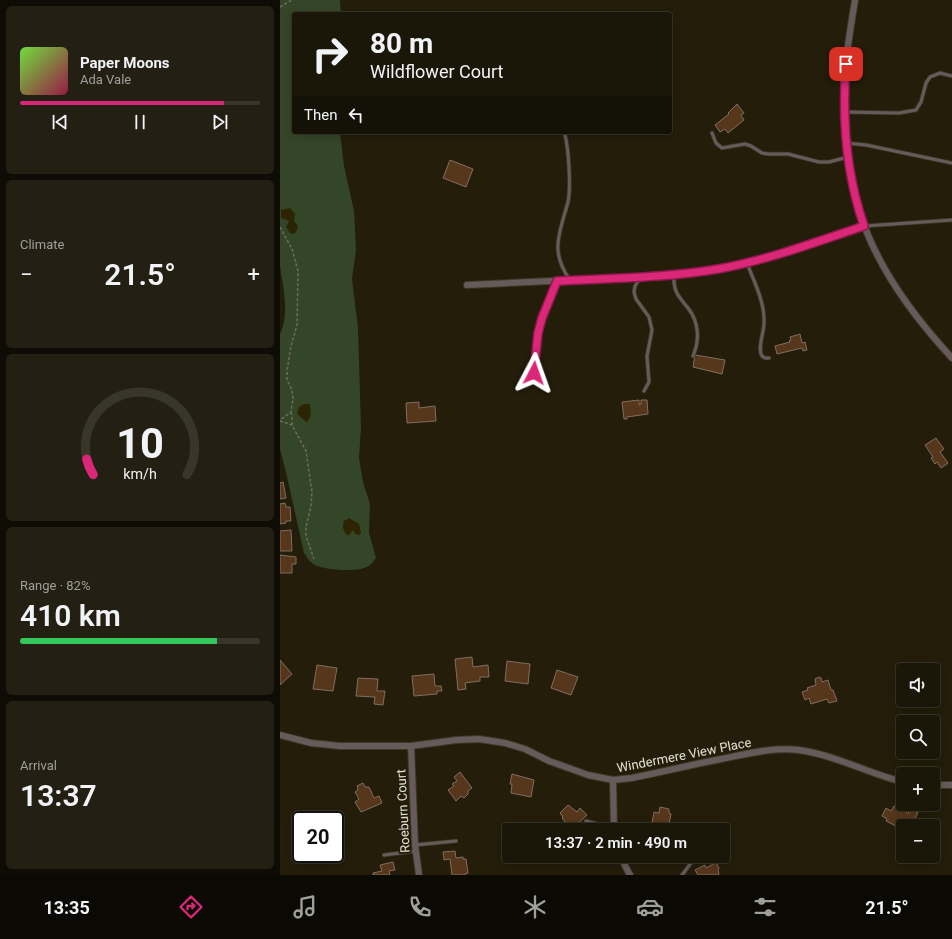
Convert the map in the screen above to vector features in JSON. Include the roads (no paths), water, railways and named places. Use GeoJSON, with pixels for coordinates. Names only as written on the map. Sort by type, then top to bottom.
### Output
{"type":"FeatureCollection","features":[{"type":"Feature","properties":{"kind":"street"},"geometry":{"type":"LineString","coordinates":[[855,0],[847,49],[845,78],[846,143],[852,185],[864,226],[876,251],[894,282],[926,327],[952,358]]}},
{"type":"Feature","properties":{"kind":"street"},"geometry":{"type":"LineString","coordinates":[[467,285],[674,275],[719,269],[775,256],[864,226]]}},
{"type":"Feature","properties":{"kind":"street","name":"Windermere View Place"},"geometry":{"type":"LineString","coordinates":[[280,735],[310,743],[340,746],[411,746],[456,740],[479,739],[505,743],[525,749],[588,775],[613,780],[632,778],[747,754],[779,749],[798,750],[828,756],[882,777],[896,780]]}},
{"type":"Feature","properties":{"kind":"street","name":"Roeburn Court"},"geometry":{"type":"LineString","coordinates":[[411,746],[415,848],[420,875]]}},
{"type":"Feature","properties":{"kind":"street"},"geometry":{"type":"LineString","coordinates":[[613,780],[613,823]]}},
{"type":"Feature","properties":{"kind":"street"},"geometry":{"type":"LineString","coordinates":[[940,785],[952,785]]}},
{"type":"Feature","properties":{"kind":"street"},"geometry":{"type":"LineString","coordinates":[[624,863],[630,875]]}},
{"type":"Feature","properties":{"kind":"lane"},"geometry":{"type":"LineString","coordinates":[[845,112],[899,113],[916,110],[922,102],[926,83],[930,77],[940,73],[952,76]]}},
{"type":"Feature","properties":{"kind":"lane"},"geometry":{"type":"LineString","coordinates":[[712,133],[716,143],[722,148],[745,144],[762,153],[788,154],[819,162],[829,162],[848,157]]}},
{"type":"Feature","properties":{"kind":"lane"},"geometry":{"type":"LineString","coordinates":[[565,134],[567,141],[569,193],[557,245],[561,264],[570,280]]}},
{"type":"Feature","properties":{"kind":"lane"},"geometry":{"type":"LineString","coordinates":[[846,143],[874,147],[952,163]]}},
{"type":"Feature","properties":{"kind":"lane"},"geometry":{"type":"LineString","coordinates":[[864,226],[952,220]]}},
{"type":"Feature","properties":{"kind":"lane"},"geometry":{"type":"LineString","coordinates":[[747,263],[763,306],[764,328],[759,351],[762,356],[769,358]]}},
{"type":"Feature","properties":{"kind":"lane"},"geometry":{"type":"LineString","coordinates":[[674,275],[675,289],[678,296],[690,312],[696,324],[697,344],[693,356]]}},
{"type":"Feature","properties":{"kind":"lane"},"geometry":{"type":"LineString","coordinates":[[642,277],[638,280],[634,292],[636,299],[649,317],[652,330],[647,356],[649,382],[644,391]]}},
{"type":"Feature","properties":{"kind":"lane"},"geometry":{"type":"LineString","coordinates":[[534,373],[538,333],[542,318],[557,281]]}},
{"type":"Feature","properties":{"kind":"lane"},"geometry":{"type":"LineString","coordinates":[[586,821],[593,823]]}},
{"type":"Feature","properties":{"kind":"lane"},"geometry":{"type":"LineString","coordinates":[[384,855],[415,848],[456,842]]}},
{"type":"Feature","properties":{"kind":"lane"},"geometry":{"type":"LineString","coordinates":[[682,875],[691,863]]}}]}
